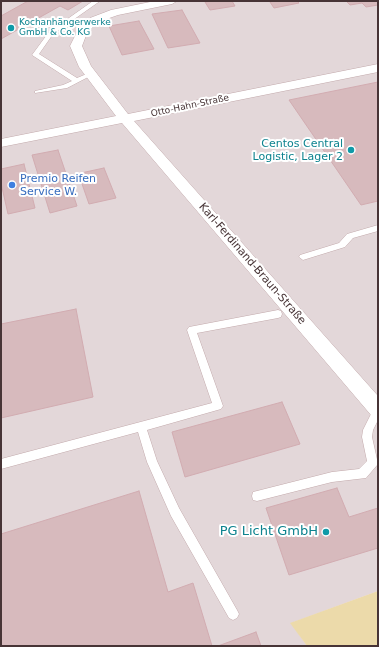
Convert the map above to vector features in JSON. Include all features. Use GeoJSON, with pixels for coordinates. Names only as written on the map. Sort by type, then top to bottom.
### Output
{"type":"FeatureCollection","features":[{"type":"Feature","properties":{"kind":"street","name":"Karl-Ferdinand-Braun-Straße"},"geometry":{"type":"LineString","coordinates":[[172,1],[115,12],[94,20],[82,32],[76,46],[85,67],[127,119],[378,409]]}},
{"type":"Feature","properties":{"kind":"street","name":"Otto-Hahn-Straße"},"geometry":{"type":"LineString","coordinates":[[1,144],[378,68]]}},
{"type":"Feature","properties":{"kind":"lane"},"geometry":{"type":"LineString","coordinates":[[77,81],[35,55],[51,33],[97,1]]}},
{"type":"Feature","properties":{"kind":"lane"},"geometry":{"type":"LineString","coordinates":[[37,92],[65,87],[91,74]]}},
{"type":"Feature","properties":{"kind":"lane"},"geometry":{"type":"LineString","coordinates":[[303,257],[342,245],[350,236],[378,228]]}},
{"type":"Feature","properties":{"kind":"lane"},"geometry":{"type":"LineString","coordinates":[[1,464],[218,406],[192,330],[278,314]]}},
{"type":"Feature","properties":{"kind":"lane"},"geometry":{"type":"LineString","coordinates":[[257,496],[332,477],[362,474],[374,463],[367,437],[368,430],[378,409]]}},
{"type":"Feature","properties":{"kind":"lane"},"geometry":{"type":"LineString","coordinates":[[141,427],[152,462],[175,512],[233,614]]}},
{"type":"Feature","properties":{"kind":"shaded area"},"geometry":{"type":"Polygon","coordinates":[[[1,1],[378,1],[378,591],[291,623],[307,646],[1,646],[1,1]]]}},
{"type":"Feature","properties":{"kind":"shaded area"},"geometry":{"type":"Polygon","coordinates":[[[378,591],[378,646],[307,646],[290,623],[378,591]]]}},
{"type":"Feature","properties":{"kind":"building","name":"Kochanhängerwerke GmbH & Co. KG"},"geometry":{"type":"Polygon","coordinates":[[[28,1],[83,1],[68,10],[60,6],[1,39],[1,16],[28,1]]]}},
{"type":"Feature","properties":{"kind":"building"},"geometry":{"type":"Polygon","coordinates":[[[232,1],[235,6],[210,10],[205,2],[232,1]]]}},
{"type":"Feature","properties":{"kind":"building"},"geometry":{"type":"Polygon","coordinates":[[[297,1],[299,3],[274,8],[270,2],[297,1]]]}},
{"type":"Feature","properties":{"kind":"building"},"geometry":{"type":"Polygon","coordinates":[[[346,1],[378,1],[378,5],[366,7],[362,3],[350,5],[346,1]]]}},
{"type":"Feature","properties":{"kind":"building"},"geometry":{"type":"Polygon","coordinates":[[[182,10],[200,43],[168,48],[152,14],[182,10]]]}},
{"type":"Feature","properties":{"kind":"building"},"geometry":{"type":"Polygon","coordinates":[[[139,21],[154,49],[122,55],[109,26],[139,21]]]}},
{"type":"Feature","properties":{"kind":"building","name":"Centos Central Logistic, Lager 2"},"geometry":{"type":"Polygon","coordinates":[[[378,82],[378,201],[361,205],[289,100],[378,82]]]}},
{"type":"Feature","properties":{"kind":"building"},"geometry":{"type":"Polygon","coordinates":[[[58,150],[77,206],[50,213],[32,155],[58,150]]]}},
{"type":"Feature","properties":{"kind":"building"},"geometry":{"type":"Polygon","coordinates":[[[24,164],[35,208],[8,214],[1,183],[1,169],[24,164]]]}},
{"type":"Feature","properties":{"kind":"building"},"geometry":{"type":"Polygon","coordinates":[[[104,168],[116,198],[89,204],[81,181],[69,183],[67,176],[104,168]]]}},
{"type":"Feature","properties":{"kind":"building"},"geometry":{"type":"Polygon","coordinates":[[[76,309],[93,397],[1,418],[1,324],[76,309]]]}},
{"type":"Feature","properties":{"kind":"building"},"geometry":{"type":"Polygon","coordinates":[[[282,402],[300,444],[185,477],[172,432],[282,402]]]}},
{"type":"Feature","properties":{"kind":"building","name":"PG Licht GmbH"},"geometry":{"type":"Polygon","coordinates":[[[337,488],[349,517],[378,508],[378,548],[289,575],[266,508],[337,488]]]}},
{"type":"Feature","properties":{"kind":"building"},"geometry":{"type":"Polygon","coordinates":[[[139,491],[168,592],[193,583],[212,646],[1,646],[1,534],[139,491]]]}},
{"type":"Feature","properties":{"kind":"building"},"geometry":{"type":"Polygon","coordinates":[[[256,632],[261,646],[218,646],[256,632]]]}},
{"type":"Feature","properties":{"kind":"place","name":"Kochanhängerwerke GmbH & Co. KG"},"geometry":{"type":"Point","coordinates":[11,28]}},
{"type":"Feature","properties":{"kind":"place","name":"Centos Central Logistic, Lager 2"},"geometry":{"type":"Point","coordinates":[351,150]}},
{"type":"Feature","properties":{"kind":"place","name":"Premio Reifen Service W."},"geometry":{"type":"Point","coordinates":[12,185]}},
{"type":"Feature","properties":{"kind":"place","name":"PG Licht GmbH"},"geometry":{"type":"Point","coordinates":[326,532]}}]}
